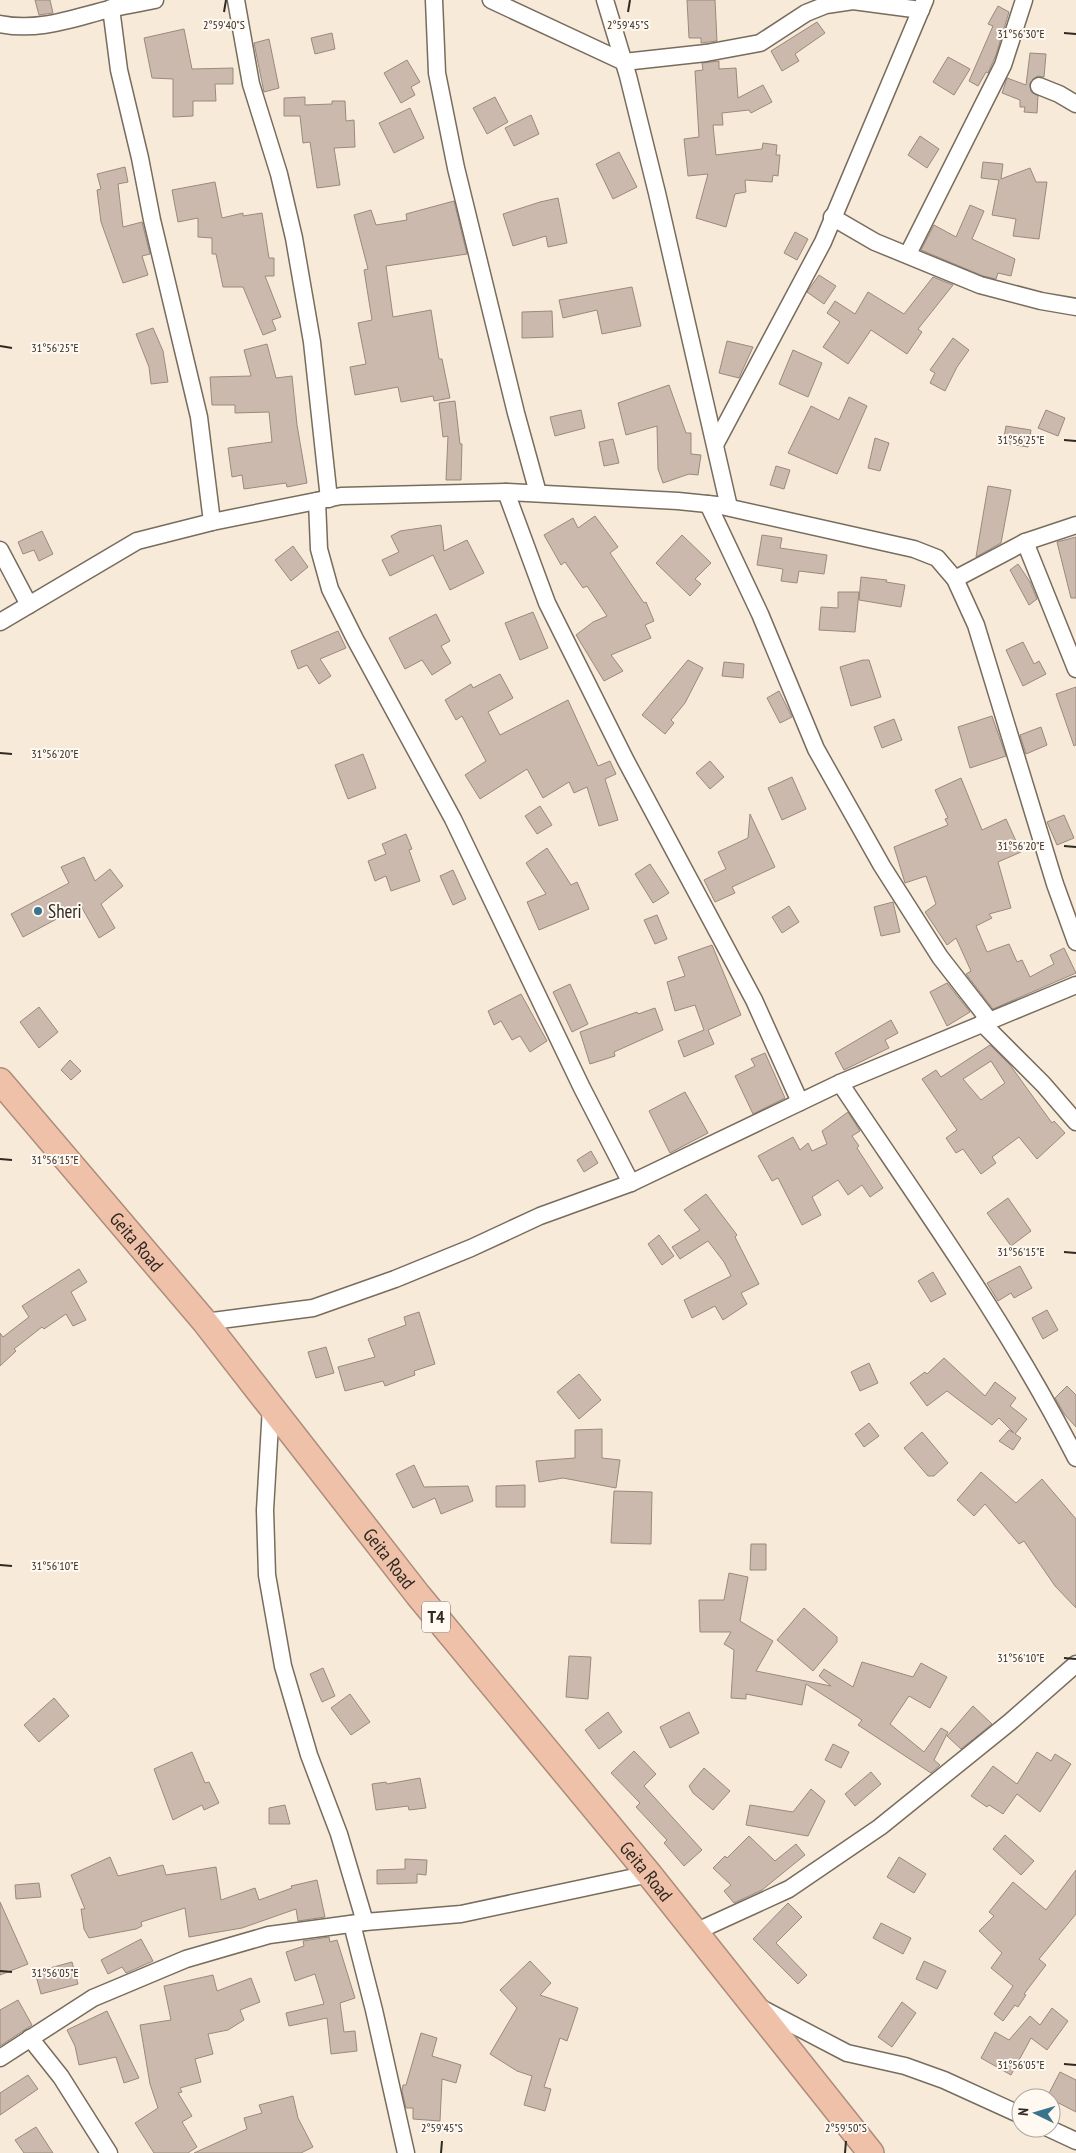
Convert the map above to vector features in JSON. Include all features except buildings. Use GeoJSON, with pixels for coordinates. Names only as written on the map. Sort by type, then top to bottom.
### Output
{"type":"FeatureCollection","features":[{"type":"Feature","properties":{"kind":"highway","name":"Geita Road"},"geometry":{"type":"LineString","coordinates":[[0,1081],[205,1322],[418,1595],[649,1874],[871,2153]]}},
{"type":"Feature","properties":{"kind":"street"},"geometry":{"type":"LineString","coordinates":[[0,24],[13,26],[50,25],[111,8],[156,0]]}},
{"type":"Feature","properties":{"kind":"street"},"geometry":{"type":"LineString","coordinates":[[236,0],[251,84],[279,174],[294,238],[312,342],[323,500],[319,549],[330,589],[355,639],[453,819],[582,1088],[631,1183]]}},
{"type":"Feature","properties":{"kind":"street"},"geometry":{"type":"LineString","coordinates":[[434,0],[437,73],[456,168],[538,493]]}},
{"type":"Feature","properties":{"kind":"street"},"geometry":{"type":"LineString","coordinates":[[491,0],[624,62],[706,54],[760,43],[806,13],[826,5],[852,0],[923,5],[832,216],[823,242],[776,335],[716,443]]}},
{"type":"Feature","properties":{"kind":"street"},"geometry":{"type":"LineString","coordinates":[[605,0],[624,62],[716,443],[729,507]]}},
{"type":"Feature","properties":{"kind":"street"},"geometry":{"type":"LineString","coordinates":[[908,254],[1003,65],[1024,0]]}},
{"type":"Feature","properties":{"kind":"street"},"geometry":{"type":"LineString","coordinates":[[111,8],[119,70],[140,158],[152,220],[199,417],[212,522]]}},
{"type":"Feature","properties":{"kind":"street"},"geometry":{"type":"LineString","coordinates":[[1039,86],[1059,94],[1076,104]]}},
{"type":"Feature","properties":{"kind":"street"},"geometry":{"type":"LineString","coordinates":[[832,216],[875,242],[980,284],[1041,301],[1076,307]]}},
{"type":"Feature","properties":{"kind":"street"},"geometry":{"type":"LineString","coordinates":[[506,492],[547,603],[626,761],[754,1000],[800,1102]]}},
{"type":"Feature","properties":{"kind":"street"},"geometry":{"type":"LineString","coordinates":[[0,622],[137,541],[212,522],[341,496],[506,492],[635,497],[729,507],[914,549],[937,558],[955,579],[976,624],[1055,884],[1076,942]]}},
{"type":"Feature","properties":{"kind":"street"},"geometry":{"type":"LineString","coordinates":[[708,504],[760,614],[816,748],[882,866],[940,957],[986,1022],[1076,1122]]}},
{"type":"Feature","properties":{"kind":"street"},"geometry":{"type":"LineString","coordinates":[[955,579],[1025,542],[1076,525]]}},
{"type":"Feature","properties":{"kind":"street"},"geometry":{"type":"LineString","coordinates":[[1025,542],[1076,669]]}},
{"type":"Feature","properties":{"kind":"street"},"geometry":{"type":"LineString","coordinates":[[0,550],[29,605]]}},
{"type":"Feature","properties":{"kind":"street"},"geometry":{"type":"LineString","coordinates":[[205,1322],[314,1308],[395,1279],[471,1248],[540,1216],[631,1183],[840,1083],[1076,985]]}},
{"type":"Feature","properties":{"kind":"street"},"geometry":{"type":"LineString","coordinates":[[840,1083],[961,1262],[1047,1401],[1076,1458]]}},
{"type":"Feature","properties":{"kind":"street"},"geometry":{"type":"LineString","coordinates":[[271,1407],[265,1510],[267,1575],[283,1666],[309,1755],[339,1834],[374,2010],[406,2153]]}},
{"type":"Feature","properties":{"kind":"street"},"geometry":{"type":"LineString","coordinates":[[695,1932],[789,1889],[880,1826],[1010,1722],[1076,1664]]}},
{"type":"Feature","properties":{"kind":"street"},"geometry":{"type":"LineString","coordinates":[[0,2058],[93,1998],[186,1959],[269,1934],[358,1923],[460,1914],[649,1874]]}},
{"type":"Feature","properties":{"kind":"street"},"geometry":{"type":"LineString","coordinates":[[752,2004],[846,2053],[905,2066],[944,2080],[1011,2110]]}},
{"type":"Feature","properties":{"kind":"street"},"geometry":{"type":"LineString","coordinates":[[30,2038],[62,2077],[109,2153]]}},
{"type":"Feature","properties":{"kind":"street"},"geometry":{"type":"LineString","coordinates":[[1061,2134],[1076,2141]]}},
{"type":"Feature","properties":{"kind":"place","name":"Sheri"},"geometry":{"type":"Point","coordinates":[38,911]}}]}
